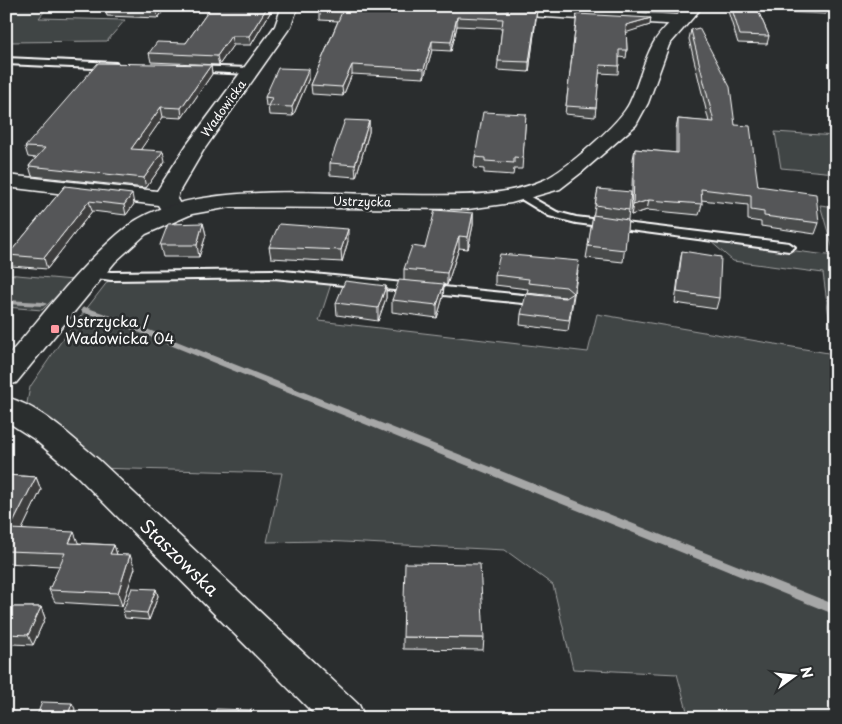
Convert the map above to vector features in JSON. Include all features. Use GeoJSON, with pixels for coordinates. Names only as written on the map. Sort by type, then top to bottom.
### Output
{"type":"FeatureCollection","features":[{"type":"Feature","properties":{"kind":"street","name":"Wadowicka"},"geometry":{"type":"LineString","coordinates":[[170,206],[168,192],[193,150],[283,26],[290,6]]}},
{"type":"Feature","properties":{"kind":"street"},"geometry":{"type":"LineString","coordinates":[[481,11],[688,13]]}},
{"type":"Feature","properties":{"kind":"street","name":"Ustrzycka"},"geometry":{"type":"LineString","coordinates":[[6,376],[93,274],[138,229],[170,206],[231,200],[450,202],[520,194],[552,184],[564,177],[629,121],[639,103],[661,44],[688,13]]}},
{"type":"Feature","properties":{"kind":"street"},"geometry":{"type":"LineString","coordinates":[[6,181],[170,206]]}},
{"type":"Feature","properties":{"kind":"street","name":"Staszowska"},"geometry":{"type":"LineString","coordinates":[[6,407],[45,431],[88,468],[345,718]]}},
{"type":"Feature","properties":{"kind":"lane"},"geometry":{"type":"LineString","coordinates":[[6,61],[123,66]]}},
{"type":"Feature","properties":{"kind":"lane"},"geometry":{"type":"LineString","coordinates":[[181,68],[249,71]]}},
{"type":"Feature","properties":{"kind":"lane"},"geometry":{"type":"LineString","coordinates":[[520,194],[553,214],[576,220],[788,247]]}},
{"type":"Feature","properties":{"kind":"lane"},"geometry":{"type":"LineString","coordinates":[[93,274],[111,276],[274,274],[555,302]]}},
{"type":"Feature","properties":{"kind":"shaded area"},"geometry":{"type":"Polygon","coordinates":[[[6,6],[49,6],[39,18],[125,20],[107,41],[6,42],[6,6]]]}},
{"type":"Feature","properties":{"kind":"shaded area"},"geometry":{"type":"Polygon","coordinates":[[[775,132],[836,136],[836,173],[781,168],[775,132]]]}},
{"type":"Feature","properties":{"kind":"shaded area"},"geometry":{"type":"Polygon","coordinates":[[[820,205],[836,207],[836,718],[689,718],[677,674],[573,669],[553,585],[505,550],[324,541],[267,542],[282,473],[95,468],[27,403],[30,387],[60,343],[108,281],[258,277],[331,284],[319,321],[588,352],[597,314],[834,354],[823,273],[733,261],[709,240],[835,256],[820,205]]]}},
{"type":"Feature","properties":{"kind":"shaded area"},"geometry":{"type":"Polygon","coordinates":[[[6,274],[73,280],[42,310],[6,307],[6,274]]]}},
{"type":"Feature","properties":{"kind":"building"},"geometry":{"type":"Polygon","coordinates":[[[107,6],[159,6],[156,9],[105,8],[107,6]]]}},
{"type":"Feature","properties":{"kind":"building"},"geometry":{"type":"Polygon","coordinates":[[[212,6],[268,6],[249,36],[231,36],[217,56],[149,53],[157,42],[186,43],[212,6]]]}},
{"type":"Feature","properties":{"kind":"building"},"geometry":{"type":"Polygon","coordinates":[[[322,6],[537,10],[529,62],[498,61],[503,19],[457,17],[451,42],[432,41],[424,69],[352,65],[342,87],[311,85],[342,12],[320,11],[322,6]]]}},
{"type":"Feature","properties":{"kind":"building"},"geometry":{"type":"Polygon","coordinates":[[[731,6],[756,6],[769,36],[740,35],[731,6]]]}},
{"type":"Feature","properties":{"kind":"building"},"geometry":{"type":"Polygon","coordinates":[[[577,14],[651,18],[626,25],[627,50],[619,50],[619,66],[600,65],[596,108],[566,106],[577,14]]]}},
{"type":"Feature","properties":{"kind":"building"},"geometry":{"type":"Polygon","coordinates":[[[699,28],[730,87],[735,125],[750,126],[758,186],[816,194],[819,223],[764,216],[764,212],[751,210],[751,195],[701,189],[702,204],[649,200],[633,205],[635,149],[678,153],[678,119],[714,122],[691,30],[699,28]]]}},
{"type":"Feature","properties":{"kind":"building"},"geometry":{"type":"Polygon","coordinates":[[[98,63],[211,65],[181,108],[161,107],[131,149],[163,151],[144,178],[29,166],[45,148],[25,147],[98,63]]]}},
{"type":"Feature","properties":{"kind":"building"},"geometry":{"type":"Polygon","coordinates":[[[278,68],[309,69],[292,107],[268,106],[272,98],[265,97],[278,68]]]}},
{"type":"Feature","properties":{"kind":"building"},"geometry":{"type":"Polygon","coordinates":[[[483,112],[526,114],[523,158],[514,157],[514,163],[485,161],[485,158],[475,157],[483,112]]]}},
{"type":"Feature","properties":{"kind":"building"},"geometry":{"type":"Polygon","coordinates":[[[345,120],[369,121],[355,165],[330,163],[345,120]]]}},
{"type":"Feature","properties":{"kind":"building"},"geometry":{"type":"Polygon","coordinates":[[[65,186],[132,194],[124,205],[89,201],[44,258],[8,255],[65,186]]]}},
{"type":"Feature","properties":{"kind":"building"},"geometry":{"type":"Polygon","coordinates":[[[598,189],[631,192],[629,210],[595,205],[598,189]]]}},
{"type":"Feature","properties":{"kind":"building"},"geometry":{"type":"Polygon","coordinates":[[[435,210],[473,213],[468,237],[459,236],[447,273],[404,269],[412,246],[425,248],[435,210]]]}},
{"type":"Feature","properties":{"kind":"building"},"geometry":{"type":"Polygon","coordinates":[[[593,215],[628,220],[625,250],[588,246],[593,215]]]}},
{"type":"Feature","properties":{"kind":"building"},"geometry":{"type":"Polygon","coordinates":[[[203,223],[197,245],[160,245],[168,224],[203,223]]]}},
{"type":"Feature","properties":{"kind":"building"},"geometry":{"type":"Polygon","coordinates":[[[279,224],[348,229],[341,250],[269,247],[279,224]]]}},
{"type":"Feature","properties":{"kind":"building"},"geometry":{"type":"Polygon","coordinates":[[[682,251],[721,257],[719,298],[677,292],[682,251]]]}},
{"type":"Feature","properties":{"kind":"building"},"geometry":{"type":"Polygon","coordinates":[[[500,254],[579,261],[569,320],[521,314],[526,294],[565,298],[573,293],[566,287],[528,283],[529,279],[495,275],[500,254]]]}},
{"type":"Feature","properties":{"kind":"building"},"geometry":{"type":"Polygon","coordinates":[[[399,280],[444,284],[437,305],[392,300],[399,280]]]}},
{"type":"Feature","properties":{"kind":"building"},"geometry":{"type":"Polygon","coordinates":[[[345,281],[386,286],[378,308],[336,303],[345,281]]]}},
{"type":"Feature","properties":{"kind":"building"},"geometry":{"type":"Polygon","coordinates":[[[6,475],[36,477],[10,529],[74,532],[69,543],[114,545],[110,554],[130,555],[118,593],[49,590],[65,553],[6,551],[6,475]]]}},
{"type":"Feature","properties":{"kind":"building"},"geometry":{"type":"Polygon","coordinates":[[[405,563],[480,564],[484,638],[403,637],[405,563]]]}},
{"type":"Feature","properties":{"kind":"building"},"geometry":{"type":"Polygon","coordinates":[[[132,588],[156,589],[147,613],[123,611],[132,588]]]}},
{"type":"Feature","properties":{"kind":"building"},"geometry":{"type":"Polygon","coordinates":[[[6,607],[41,607],[28,635],[7,634],[6,636],[6,607]]]}},
{"type":"Feature","properties":{"kind":"building"},"geometry":{"type":"Polygon","coordinates":[[[42,702],[72,703],[67,718],[36,718],[42,702]]]}},
{"type":"Feature","properties":{"kind":"building"},"geometry":{"type":"Polygon","coordinates":[[[216,709],[252,710],[251,714],[275,715],[275,718],[214,718],[216,709]]]}},
{"type":"Feature","properties":{"kind":"building"},"geometry":{"type":"Polygon","coordinates":[[[500,715],[606,717],[607,718],[497,718],[500,715]]]}},
{"type":"Feature","properties":{"kind":"waterway"},"geometry":{"type":"LineString","coordinates":[[6,302],[43,304]]}},
{"type":"Feature","properties":{"kind":"waterway"},"geometry":{"type":"LineString","coordinates":[[85,310],[126,324],[836,610]]}},
{"type":"Feature","properties":{"kind":"place","name":"Ustrzycka / Wadowicka 04"},"geometry":{"type":"Point","coordinates":[55,329]}}]}
